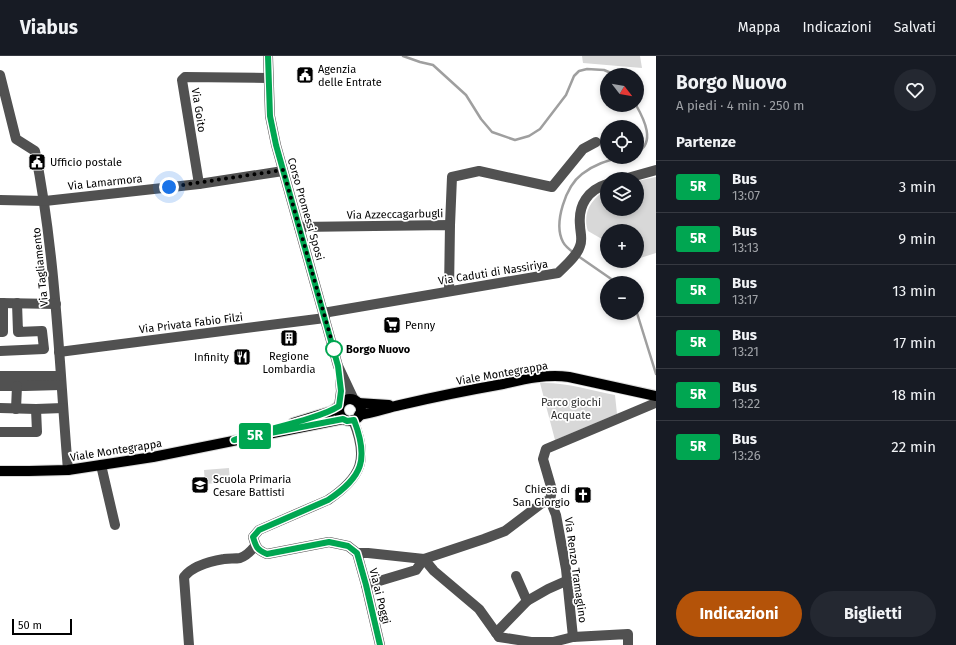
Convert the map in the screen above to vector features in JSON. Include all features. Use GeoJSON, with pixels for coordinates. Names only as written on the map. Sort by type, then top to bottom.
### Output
{"type":"FeatureCollection","features":[{"type":"Feature","properties":{"kind":"main road","name":"Viale Montegrappa"},"geometry":{"type":"LineString","coordinates":[[356,418],[399,405],[539,377],[569,377],[656,396]]}},
{"type":"Feature","properties":{"kind":"main road"},"geometry":{"type":"LineString","coordinates":[[345,400],[356,401],[360,406],[356,418],[347,421],[343,419],[340,415],[339,406],[345,400]]}},
{"type":"Feature","properties":{"kind":"main road","name":"Viale Montegrappa"},"geometry":{"type":"LineString","coordinates":[[356,401],[376,405],[399,405]]}},
{"type":"Feature","properties":{"kind":"main road","name":"Viale Montegrappa"},"geometry":{"type":"LineString","coordinates":[[234,440],[332,411],[339,406]]}},
{"type":"Feature","properties":{"kind":"main road","name":"Viale Montegrappa"},"geometry":{"type":"LineString","coordinates":[[0,471],[29,472],[68,470],[101,465],[153,457],[343,419]]}},
{"type":"Feature","properties":{"kind":"street","name":"Corso Promessi Sposi"},"geometry":{"type":"LineString","coordinates":[[268,56],[270,116],[276,145],[338,366],[341,391],[339,406]]}},
{"type":"Feature","properties":{"kind":"street","name":"Via Tagliamento"},"geometry":{"type":"LineString","coordinates":[[0,75],[16,139],[35,151],[45,201],[56,304],[68,470]]}},
{"type":"Feature","properties":{"kind":"street","name":"Via Goito"},"geometry":{"type":"LineString","coordinates":[[199,184],[182,80],[185,77],[268,78]]}},
{"type":"Feature","properties":{"kind":"street"},"geometry":{"type":"LineString","coordinates":[[450,225],[452,177],[479,171],[552,187],[583,149],[596,142]]}},
{"type":"Feature","properties":{"kind":"street","name":"Via Lamarmora"},"geometry":{"type":"LineString","coordinates":[[0,200],[45,201],[199,184],[283,170]]}},
{"type":"Feature","properties":{"kind":"street"},"geometry":{"type":"LineString","coordinates":[[644,173],[656,170]]}},
{"type":"Feature","properties":{"kind":"street","name":"Via Caduti di Nassiriya"},"geometry":{"type":"LineString","coordinates":[[324,316],[449,291],[558,273],[569,262],[580,247],[582,237],[579,213],[585,200],[592,192],[600,187]]}},
{"type":"Feature","properties":{"kind":"street","name":"Via Azzeccagarbugli"},"geometry":{"type":"LineString","coordinates":[[299,227],[450,225],[449,291]]}},
{"type":"Feature","properties":{"kind":"street"},"geometry":{"type":"LineString","coordinates":[[0,332],[3,332],[1,303],[56,304]]}},
{"type":"Feature","properties":{"kind":"street"},"geometry":{"type":"LineString","coordinates":[[0,351],[44,350],[42,331],[18,332],[17,303]]}},
{"type":"Feature","properties":{"kind":"street","name":"Via Privata Fabio Filzi"},"geometry":{"type":"LineString","coordinates":[[60,352],[324,316]]}},
{"type":"Feature","properties":{"kind":"street","name":"Corso Promessi Sposi"},"geometry":{"type":"LineString","coordinates":[[338,366],[356,401]]}},
{"type":"Feature","properties":{"kind":"street"},"geometry":{"type":"LineString","coordinates":[[0,376],[61,381]]}},
{"type":"Feature","properties":{"kind":"street"},"geometry":{"type":"LineString","coordinates":[[0,386],[17,386],[61,381]]}},
{"type":"Feature","properties":{"kind":"street"},"geometry":{"type":"LineString","coordinates":[[16,409],[17,386]]}},
{"type":"Feature","properties":{"kind":"street","name":"Via Renzo Tramaglino"},"geometry":{"type":"LineString","coordinates":[[573,637],[566,582],[566,569],[556,515],[551,504],[552,490],[544,459],[546,448],[654,404],[656,401]]}},
{"type":"Feature","properties":{"kind":"street"},"geometry":{"type":"LineString","coordinates":[[0,408],[63,408]]}},
{"type":"Feature","properties":{"kind":"street"},"geometry":{"type":"LineString","coordinates":[[0,432],[37,432],[36,409]]}},
{"type":"Feature","properties":{"kind":"street"},"geometry":{"type":"LineString","coordinates":[[356,418],[360,436],[361,452],[360,468],[355,477],[328,500],[259,530],[253,537],[255,546],[259,551],[267,554],[329,542],[348,546],[357,553],[424,560],[484,540],[505,531],[542,504],[551,504]]}},
{"type":"Feature","properties":{"kind":"street"},"geometry":{"type":"LineString","coordinates":[[101,465],[115,525]]}},
{"type":"Feature","properties":{"kind":"street"},"geometry":{"type":"LineString","coordinates":[[189,645],[184,577],[188,572],[207,564],[224,559],[240,558],[245,556],[255,546]]}},
{"type":"Feature","properties":{"kind":"street","name":"Via ai Poggi"},"geometry":{"type":"LineString","coordinates":[[357,553],[380,645]]}},
{"type":"Feature","properties":{"kind":"street"},"geometry":{"type":"LineString","coordinates":[[366,585],[416,570],[424,560]]}},
{"type":"Feature","properties":{"kind":"street"},"geometry":{"type":"LineString","coordinates":[[424,560],[434,571],[479,609],[497,638]]}},
{"type":"Feature","properties":{"kind":"street"},"geometry":{"type":"LineString","coordinates":[[516,576],[527,601]]}},
{"type":"Feature","properties":{"kind":"street"},"geometry":{"type":"LineString","coordinates":[[497,638],[527,601],[548,589],[566,582]]}},
{"type":"Feature","properties":{"kind":"street"},"geometry":{"type":"LineString","coordinates":[[497,638],[531,642],[553,642],[573,637],[596,640],[628,634],[628,645]]}},
{"type":"Feature","properties":{"kind":"green space"},"geometry":{"type":"Polygon","coordinates":[[[582,56],[640,56],[642,68],[583,63],[582,56]]]}},
{"type":"Feature","properties":{"kind":"green space"},"geometry":{"type":"Polygon","coordinates":[[[656,177],[656,253],[644,257],[644,224],[600,224],[600,238],[588,231],[586,219],[589,207],[600,194],[600,216],[644,216],[644,180],[656,177]]]}},
{"type":"Feature","properties":{"kind":"green space","name":"Parco giochi Acquate"},"geometry":{"type":"Polygon","coordinates":[[[540,383],[568,385],[615,395],[617,414],[555,440],[540,383]]]}},
{"type":"Feature","properties":{"kind":"green space"},"geometry":{"type":"Polygon","coordinates":[[[229,468],[230,482],[205,484],[204,470],[229,468]]]}},
{"type":"Feature","properties":{"kind":"waterway"},"geometry":{"type":"LineString","coordinates":[[403,56],[433,65],[466,95],[481,119],[492,132],[515,140],[529,136],[540,129],[566,95],[574,76],[579,71],[587,69],[600,70]]}},
{"type":"Feature","properties":{"kind":"waterway"},"geometry":{"type":"LineString","coordinates":[[640,112],[643,120]]}},
{"type":"Feature","properties":{"kind":"waterway"},"geometry":{"type":"LineString","coordinates":[[644,122],[647,130],[646,143],[644,146]]}},
{"type":"Feature","properties":{"kind":"waterway"},"geometry":{"type":"LineString","coordinates":[[574,253],[564,243],[560,234],[560,215],[566,196],[576,180],[582,174],[600,164]]}},
{"type":"Feature","properties":{"kind":"waterway"},"geometry":{"type":"LineString","coordinates":[[578,256],[607,276]]}},
{"type":"Feature","properties":{"kind":"waterway"},"geometry":{"type":"LineString","coordinates":[[639,320],[656,374]]}},
{"type":"Feature","properties":{"kind":"bus line","name":"5R"},"geometry":{"type":"LineString","coordinates":[[268,56],[270,116],[276,145],[338,366],[341,391],[339,406],[332,411],[234,440],[343,419],[347,421],[354,420],[360,436],[360,468],[349,484],[328,500],[274,522],[259,530],[253,537],[255,546],[259,551],[267,554],[329,542],[348,546],[357,553],[380,645]]}},
{"type":"Feature","properties":{"kind":"place","name":"Agenzia delle Entrate"},"geometry":{"type":"Point","coordinates":[305,75]}},
{"type":"Feature","properties":{"kind":"place","name":"Ufficio postale"},"geometry":{"type":"Point","coordinates":[37,162]}},
{"type":"Feature","properties":{"kind":"place","name":"Penny"},"geometry":{"type":"Point","coordinates":[392,325]}},
{"type":"Feature","properties":{"kind":"place","name":"Regione Lombardia"},"geometry":{"type":"Point","coordinates":[289,338]}},
{"type":"Feature","properties":{"kind":"place","name":"Borgo Nuovo"},"geometry":{"type":"Point","coordinates":[334,349]}},
{"type":"Feature","properties":{"kind":"place","name":"Infinity"},"geometry":{"type":"Point","coordinates":[242,357]}},
{"type":"Feature","properties":{"kind":"place","name":"Scuola Primaria Cesare Battisti"},"geometry":{"type":"Point","coordinates":[200,485]}},
{"type":"Feature","properties":{"kind":"place","name":"Chiesa di San Giorgio"},"geometry":{"type":"Point","coordinates":[583,495]}},
{"type":"Feature","properties":{"kind":"route"},"geometry":{"type":"LineString","coordinates":[[169,187],[199,184],[283,170],[334,349]]}}]}
